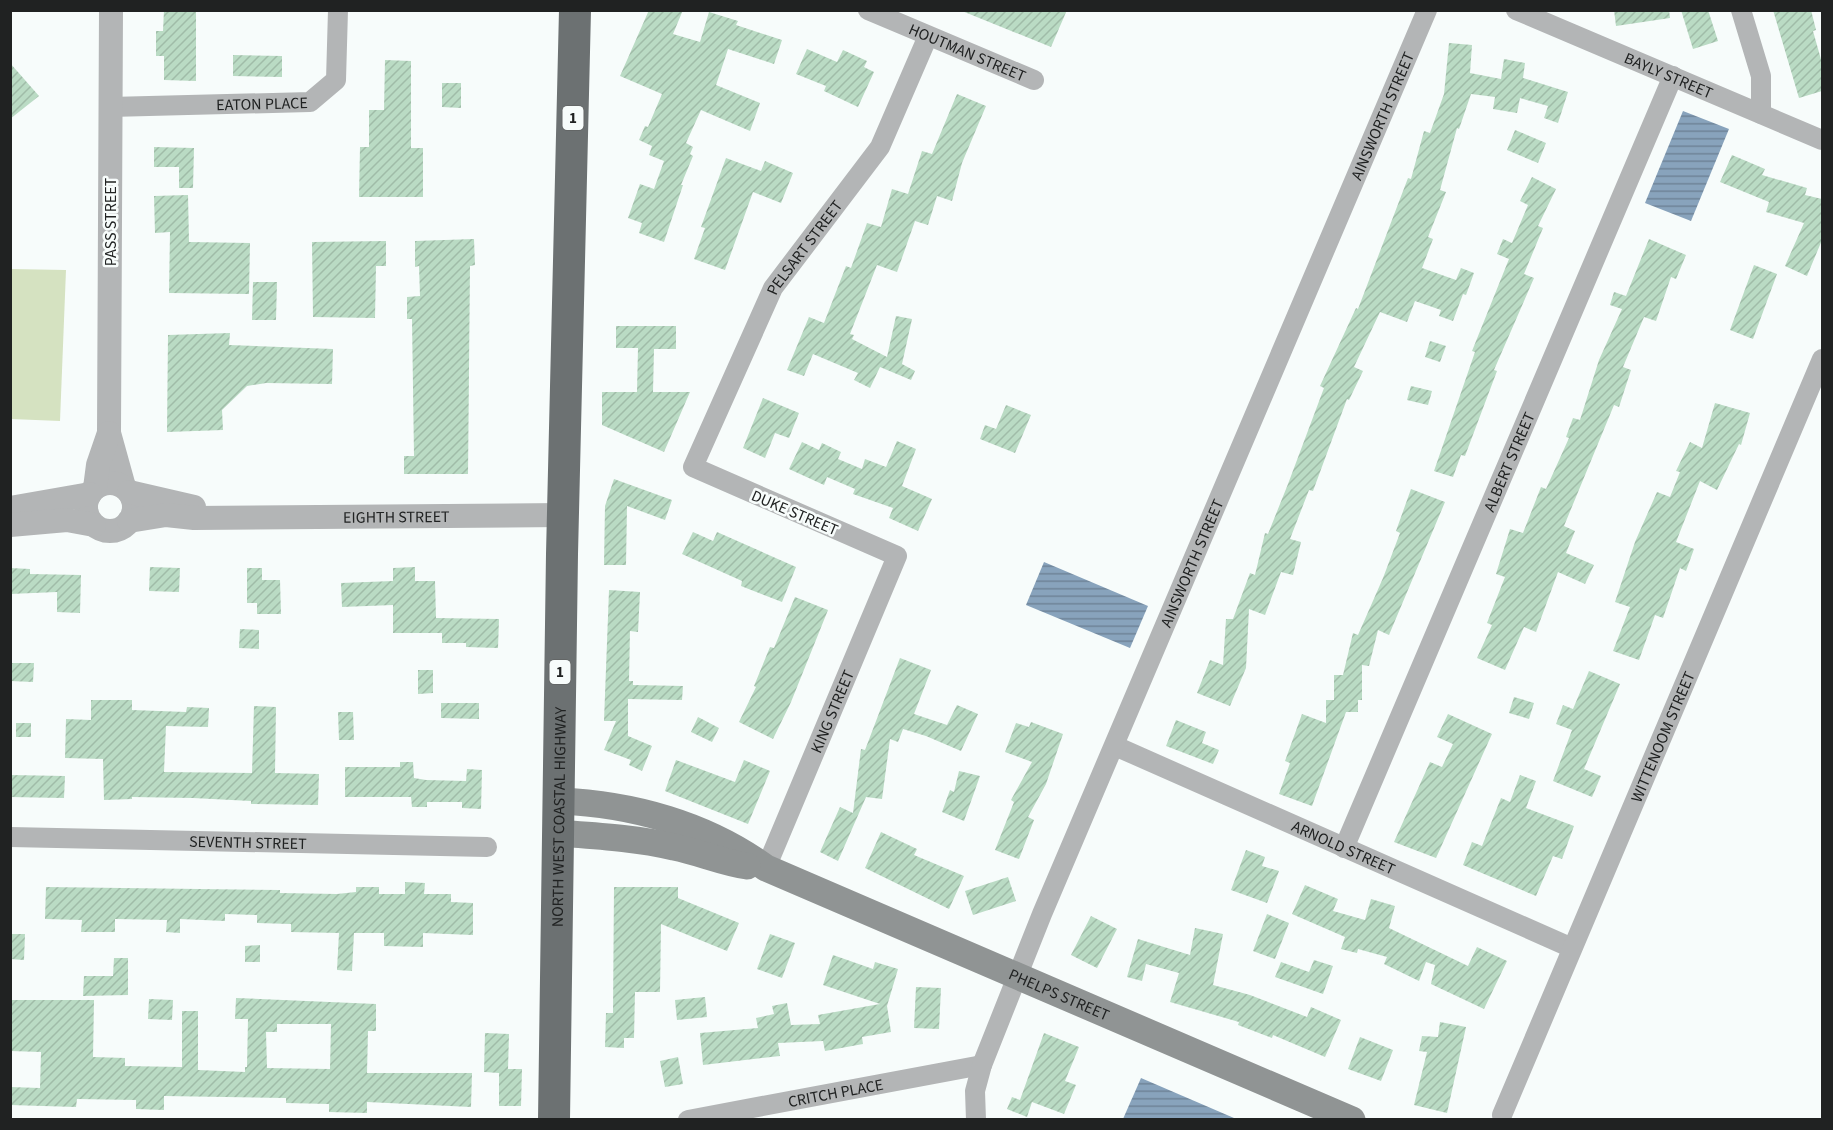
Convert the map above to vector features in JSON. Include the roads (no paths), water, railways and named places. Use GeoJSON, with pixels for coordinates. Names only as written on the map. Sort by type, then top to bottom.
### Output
{"type":"FeatureCollection","features":[{"type":"Feature","properties":{"kind":"highway","name":"NORTH WEST COASTAL HIGHWAY"},"geometry":{"type":"LineString","coordinates":[[567,10],[570,225]]}},
{"type":"Feature","properties":{"kind":"highway","name":"NORTH WEST COASTAL HIGHWAY"},"geometry":{"type":"LineString","coordinates":[[554,1119],[563,515],[575,10]]}},
{"type":"Feature","properties":{"kind":"main road","name":"PHELPS STREET"},"geometry":{"type":"LineString","coordinates":[[559,801],[608,804],[642,810],[746,854],[766,868],[1352,1119]]}},
{"type":"Feature","properties":{"kind":"main road","name":"PHELPS STREET"},"geometry":{"type":"LineString","coordinates":[[557,833],[624,838],[676,847],[726,863],[766,868]]}},
{"type":"Feature","properties":{"kind":"street","name":"PASS STREET"},"geometry":{"type":"LineString","coordinates":[[111,10],[109,433],[127,490]]}},
{"type":"Feature","properties":{"kind":"street","name":"EATON PLACE"},"geometry":{"type":"LineString","coordinates":[[110,107],[310,102],[336,80],[338,10]]}},
{"type":"Feature","properties":{"kind":"street","name":"HOUTMAN STREET"},"geometry":{"type":"LineString","coordinates":[[868,10],[1034,80]]}},
{"type":"Feature","properties":{"kind":"street","name":"AINSWORTH STREET"},"geometry":{"type":"LineString","coordinates":[[976,1119],[975,1091],[982,1065],[1042,914],[1427,10]]}},
{"type":"Feature","properties":{"kind":"street","name":"BAYLY STREET"},"geometry":{"type":"LineString","coordinates":[[1516,10],[1822,140]]}},
{"type":"Feature","properties":{"kind":"street"},"geometry":{"type":"LineString","coordinates":[[1741,10],[1761,76],[1761,114]]}},
{"type":"Feature","properties":{"kind":"street","name":"PELSART STREET"},"geometry":{"type":"LineString","coordinates":[[693,467],[773,288],[880,147],[928,36]]}},
{"type":"Feature","properties":{"kind":"street","name":"ALBERT STREET"},"geometry":{"type":"LineString","coordinates":[[1344,848],[1672,76]]}},
{"type":"Feature","properties":{"kind":"street","name":"WITTENOOM STREET"},"geometry":{"type":"LineString","coordinates":[[1502,1115],[1822,359]]}},
{"type":"Feature","properties":{"kind":"street","name":"PASS STREET"},"geometry":{"type":"LineString","coordinates":[[92,491],[109,433]]}},
{"type":"Feature","properties":{"kind":"street","name":"DUKE STREET"},"geometry":{"type":"LineString","coordinates":[[693,467],[897,556]]}},
{"type":"Feature","properties":{"kind":"street"},"geometry":{"type":"LineString","coordinates":[[10,508],[92,491],[110,483],[127,490],[134,506],[129,521],[116,530],[100,529],[94,525],[67,520],[10,525]]}},
{"type":"Feature","properties":{"kind":"street","name":"EIGHTH STREET"},"geometry":{"type":"LineString","coordinates":[[127,490],[231,517]]}},
{"type":"Feature","properties":{"kind":"street"},"geometry":{"type":"LineString","coordinates":[[92,491],[86,510],[94,525]]}},
{"type":"Feature","properties":{"kind":"street","name":"EIGHTH STREET"},"geometry":{"type":"LineString","coordinates":[[129,521],[166,515],[231,517],[563,515]]}},
{"type":"Feature","properties":{"kind":"street","name":"KING STREET"},"geometry":{"type":"LineString","coordinates":[[766,868],[897,556]]}},
{"type":"Feature","properties":{"kind":"street","name":"ARNOLD STREET"},"geometry":{"type":"LineString","coordinates":[[1115,746],[1572,948]]}},
{"type":"Feature","properties":{"kind":"street","name":"SEVENTH STREET"},"geometry":{"type":"LineString","coordinates":[[10,837],[487,846]]}},
{"type":"Feature","properties":{"kind":"street","name":"CRITCH PLACE"},"geometry":{"type":"LineString","coordinates":[[688,1119],[982,1065]]}},
{"type":"Feature","properties":{"kind":"water"},"geometry":{"type":"Polygon","coordinates":[[[1683,111],[1729,129],[1691,221],[1645,203],[1683,111]]]}},
{"type":"Feature","properties":{"kind":"water"},"geometry":{"type":"Polygon","coordinates":[[[1044,562],[1148,606],[1130,648],[1026,605],[1044,562]]]}},
{"type":"Feature","properties":{"kind":"water"},"geometry":{"type":"Polygon","coordinates":[[[1141,1078],[1234,1118],[1123,1119],[1141,1078]]]}}]}
